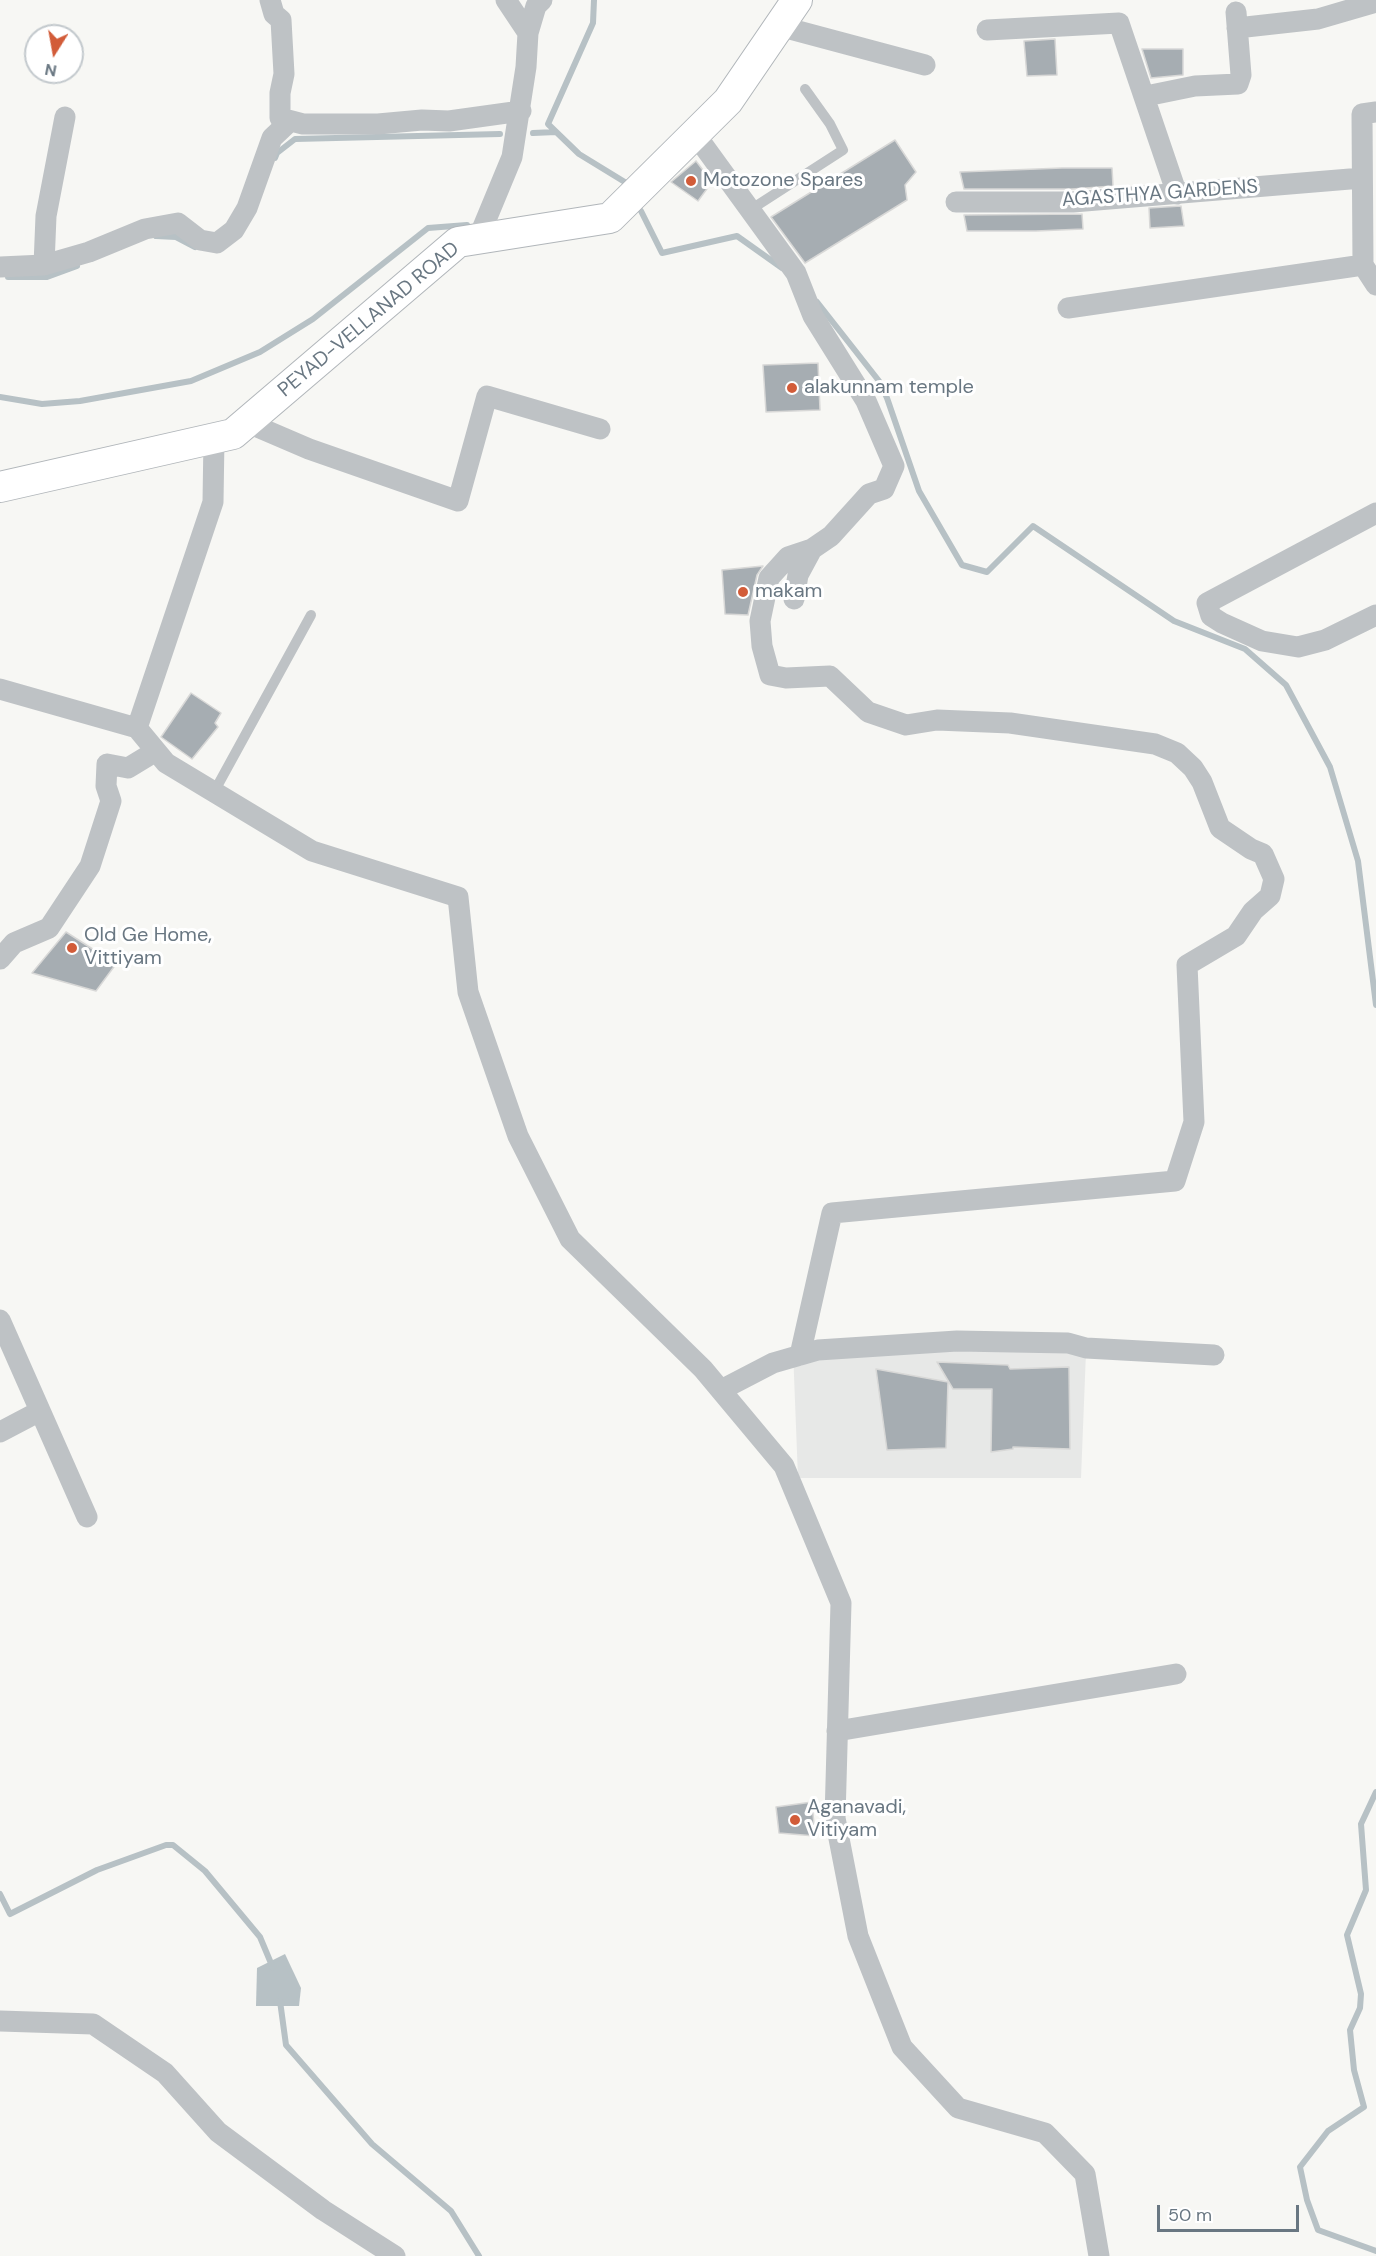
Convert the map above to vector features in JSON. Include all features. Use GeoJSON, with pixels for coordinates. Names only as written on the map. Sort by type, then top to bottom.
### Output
{"type":"FeatureCollection","features":[{"type":"Feature","properties":{"kind":"main road","name":"PEYAD-VELLANAD ROAD"},"geometry":{"type":"LineString","coordinates":[[0,487],[233,434],[458,242],[610,219],[701,142],[797,0]]}},
{"type":"Feature","properties":{"kind":"street"},"geometry":{"type":"LineString","coordinates":[[270,0],[274,14],[281,20],[284,74],[280,93],[280,118],[303,124],[378,124],[422,120],[449,121],[521,111]]}},
{"type":"Feature","properties":{"kind":"street"},"geometry":{"type":"LineString","coordinates":[[506,0],[528,33]]}},
{"type":"Feature","properties":{"kind":"street"},"geometry":{"type":"LineString","coordinates":[[478,239],[512,157],[521,111],[528,33],[536,6],[542,0]]}},
{"type":"Feature","properties":{"kind":"street"},"geometry":{"type":"LineString","coordinates":[[1146,96],[1195,86],[1238,84],[1241,75],[1237,20],[1318,20],[1376,2]]}},
{"type":"Feature","properties":{"kind":"street"},"geometry":{"type":"LineString","coordinates":[[987,30],[1119,23],[1146,96],[1177,194]]}},
{"type":"Feature","properties":{"kind":"street"},"geometry":{"type":"LineString","coordinates":[[779,26],[925,65]]}},
{"type":"Feature","properties":{"kind":"street"},"geometry":{"type":"LineString","coordinates":[[1376,112],[1362,114],[1363,264],[1376,285]]}},
{"type":"Feature","properties":{"kind":"street"},"geometry":{"type":"LineString","coordinates":[[44,266],[46,216],[66,117]]}},
{"type":"Feature","properties":{"kind":"street"},"geometry":{"type":"LineString","coordinates":[[0,267],[44,266],[89,252],[145,229],[178,223],[200,240],[217,243],[234,230],[247,208],[272,138],[290,121]]}},
{"type":"Feature","properties":{"kind":"street"},"geometry":{"type":"LineString","coordinates":[[701,142],[794,274],[826,341],[842,360],[866,401],[894,466],[884,489],[869,494],[842,526],[812,549],[788,557],[769,578],[760,628],[770,675],[786,678],[830,676],[868,712],[906,725],[937,720],[1010,723],[1155,744],[1177,753],[1193,768],[1202,782],[1220,828],[1251,849],[1263,854],[1274,879],[1270,896],[1252,911],[1236,936],[1187,965],[1194,1122],[1175,1181],[832,1213],[809,1353]]}},
{"type":"Feature","properties":{"kind":"street","name":"AGASTHYA GARDENS"},"geometry":{"type":"LineString","coordinates":[[956,202],[1073,202],[1362,178]]}},
{"type":"Feature","properties":{"kind":"street"},"geometry":{"type":"LineString","coordinates":[[1068,308],[1363,264]]}},
{"type":"Feature","properties":{"kind":"street"},"geometry":{"type":"LineString","coordinates":[[246,422],[309,449],[458,501],[487,396],[600,429]]}},
{"type":"Feature","properties":{"kind":"street"},"geometry":{"type":"LineString","coordinates":[[137,728],[213,502],[214,438]]}},
{"type":"Feature","properties":{"kind":"street"},"geometry":{"type":"LineString","coordinates":[[1376,513],[1207,603],[1211,616],[1222,623],[1262,641],[1298,647],[1325,639],[1376,615]]}},
{"type":"Feature","properties":{"kind":"street"},"geometry":{"type":"LineString","coordinates":[[794,599],[798,575],[812,549]]}},
{"type":"Feature","properties":{"kind":"street"},"geometry":{"type":"LineString","coordinates":[[0,689],[137,728],[166,763],[312,851],[458,897],[468,992],[518,1136],[570,1239],[704,1369],[784,1466],[841,1603],[835,1818],[858,1935],[902,2047],[958,2108],[1045,2133],[1085,2174],[1099,2256]]}},
{"type":"Feature","properties":{"kind":"street"},"geometry":{"type":"LineString","coordinates":[[0,959],[14,943],[49,928],[90,867],[111,801],[106,786],[106,764],[128,768],[156,751]]}},
{"type":"Feature","properties":{"kind":"street"},"geometry":{"type":"LineString","coordinates":[[0,1320],[87,1517]]}},
{"type":"Feature","properties":{"kind":"street"},"geometry":{"type":"LineString","coordinates":[[721,1390],[773,1363],[809,1353],[957,1341],[1068,1342],[1086,1348],[1214,1355]]}},
{"type":"Feature","properties":{"kind":"street"},"geometry":{"type":"LineString","coordinates":[[0,1432],[40,1410]]}},
{"type":"Feature","properties":{"kind":"street"},"geometry":{"type":"LineString","coordinates":[[837,1731],[1176,1674]]}},
{"type":"Feature","properties":{"kind":"street"},"geometry":{"type":"LineString","coordinates":[[0,2020],[93,2024],[165,2073],[218,2132],[323,2210],[395,2256]]}},
{"type":"Feature","properties":{"kind":"lane"},"geometry":{"type":"LineString","coordinates":[[750,210],[843,150],[830,124],[805,89]]}},
{"type":"Feature","properties":{"kind":"lane"},"geometry":{"type":"LineString","coordinates":[[214,792],[311,615]]}},
{"type":"Feature","properties":{"kind":"shaded area"},"geometry":{"type":"Polygon","coordinates":[[[793,1350],[1086,1352],[1081,1478],[798,1478],[793,1350]]]}},
{"type":"Feature","properties":{"kind":"shaded area"},"geometry":{"type":"Polygon","coordinates":[[[285,1954],[301,1988],[299,2006],[256,2006],[257,1968],[285,1954]]]}},
{"type":"Feature","properties":{"kind":"building"},"geometry":{"type":"Polygon","coordinates":[[[1055,39],[1057,75],[1027,76],[1024,41],[1055,39]]]}},
{"type":"Feature","properties":{"kind":"building"},"geometry":{"type":"Polygon","coordinates":[[[1142,49],[1183,49],[1183,75],[1151,78],[1142,49]]]}},
{"type":"Feature","properties":{"kind":"building"},"geometry":{"type":"Polygon","coordinates":[[[895,140],[916,172],[905,185],[907,200],[805,263],[771,217],[895,140]]]}},
{"type":"Feature","properties":{"kind":"building","name":"Motozone Spares"},"geometry":{"type":"Polygon","coordinates":[[[696,161],[712,182],[698,201],[671,182],[696,161]]]}},
{"type":"Feature","properties":{"kind":"building"},"geometry":{"type":"Polygon","coordinates":[[[1112,168],[1113,186],[1072,189],[964,189],[960,172],[1112,168]]]}},
{"type":"Feature","properties":{"kind":"building"},"geometry":{"type":"Polygon","coordinates":[[[1181,206],[1184,226],[1150,228],[1149,208],[1181,206]]]}},
{"type":"Feature","properties":{"kind":"building"},"geometry":{"type":"Polygon","coordinates":[[[1082,214],[1083,229],[1036,231],[967,231],[964,215],[1082,214]]]}},
{"type":"Feature","properties":{"kind":"building","name":"alakunnam temple"},"geometry":{"type":"Polygon","coordinates":[[[818,363],[820,410],[766,412],[763,365],[818,363]]]}},
{"type":"Feature","properties":{"kind":"building","name":"makam"},"geometry":{"type":"Polygon","coordinates":[[[763,566],[757,575],[748,615],[725,614],[722,570],[763,566]]]}},
{"type":"Feature","properties":{"kind":"building"},"geometry":{"type":"Polygon","coordinates":[[[191,693],[221,713],[215,723],[218,727],[192,759],[161,737],[191,693]]]}},
{"type":"Feature","properties":{"kind":"building","name":"Old Ge Home, Vittiyam"},"geometry":{"type":"Polygon","coordinates":[[[66,932],[116,964],[96,991],[32,973],[66,932]]]}},
{"type":"Feature","properties":{"kind":"building"},"geometry":{"type":"Polygon","coordinates":[[[937,1362],[1008,1365],[1010,1369],[1069,1367],[1070,1449],[1013,1447],[1013,1449],[991,1452],[992,1389],[953,1389],[937,1362]]]}},
{"type":"Feature","properties":{"kind":"building"},"geometry":{"type":"Polygon","coordinates":[[[876,1369],[948,1382],[946,1448],[887,1450],[876,1369]]]}},
{"type":"Feature","properties":{"kind":"building","name":"Aganavadi, Vitiyam"},"geometry":{"type":"Polygon","coordinates":[[[812,1802],[815,1836],[779,1833],[776,1807],[812,1802]]]}},
{"type":"Feature","properties":{"kind":"waterway"},"geometry":{"type":"LineString","coordinates":[[594,0],[593,23],[548,124],[579,154],[628,184],[624,187]]}},
{"type":"Feature","properties":{"kind":"waterway"},"geometry":{"type":"LineString","coordinates":[[533,133],[556,132]]}},
{"type":"Feature","properties":{"kind":"waterway"},"geometry":{"type":"LineString","coordinates":[[275,158],[277,153],[295,139],[500,134]]}},
{"type":"Feature","properties":{"kind":"waterway"},"geometry":{"type":"LineString","coordinates":[[641,211],[662,253],[737,236],[782,268]]}},
{"type":"Feature","properties":{"kind":"waterway"},"geometry":{"type":"LineString","coordinates":[[0,397],[42,404],[80,401],[191,381],[260,352],[313,319],[428,228],[467,225]]}},
{"type":"Feature","properties":{"kind":"waterway"},"geometry":{"type":"LineString","coordinates":[[156,236],[176,237],[195,247]]}},
{"type":"Feature","properties":{"kind":"waterway"},"geometry":{"type":"LineString","coordinates":[[8,277],[47,277],[77,266]]}},
{"type":"Feature","properties":{"kind":"waterway"},"geometry":{"type":"LineString","coordinates":[[817,302],[879,381],[919,491],[962,565],[987,572],[1033,526],[1174,621],[1245,649],[1286,685],[1330,767],[1358,861],[1376,1005]]}},
{"type":"Feature","properties":{"kind":"waterway"},"geometry":{"type":"LineString","coordinates":[[1376,1792],[1361,1824],[1366,1890],[1347,1935],[1361,1994],[1360,2008],[1350,2030],[1354,2070],[1364,2107],[1328,2131],[1300,2167],[1307,2200],[1318,2230],[1376,2251]]}},
{"type":"Feature","properties":{"kind":"waterway"},"geometry":{"type":"LineString","coordinates":[[0,1894],[10,1914],[97,1870],[166,1845],[173,1845],[205,1871],[260,1937],[273,1968]]}},
{"type":"Feature","properties":{"kind":"waterway"},"geometry":{"type":"LineString","coordinates":[[280,2001],[286,2045],[372,2144],[451,2211],[479,2256]]}},
{"type":"Feature","properties":{"kind":"place","name":"Motozone Spares"},"geometry":{"type":"Point","coordinates":[691,181]}},
{"type":"Feature","properties":{"kind":"place","name":"alakunnam temple"},"geometry":{"type":"Point","coordinates":[792,388]}},
{"type":"Feature","properties":{"kind":"place","name":"makam"},"geometry":{"type":"Point","coordinates":[743,592]}},
{"type":"Feature","properties":{"kind":"place","name":"Old Ge Home, Vittiyam"},"geometry":{"type":"Point","coordinates":[72,948]}},
{"type":"Feature","properties":{"kind":"place","name":"Aganavadi, Vitiyam"},"geometry":{"type":"Point","coordinates":[795,1820]}}]}
